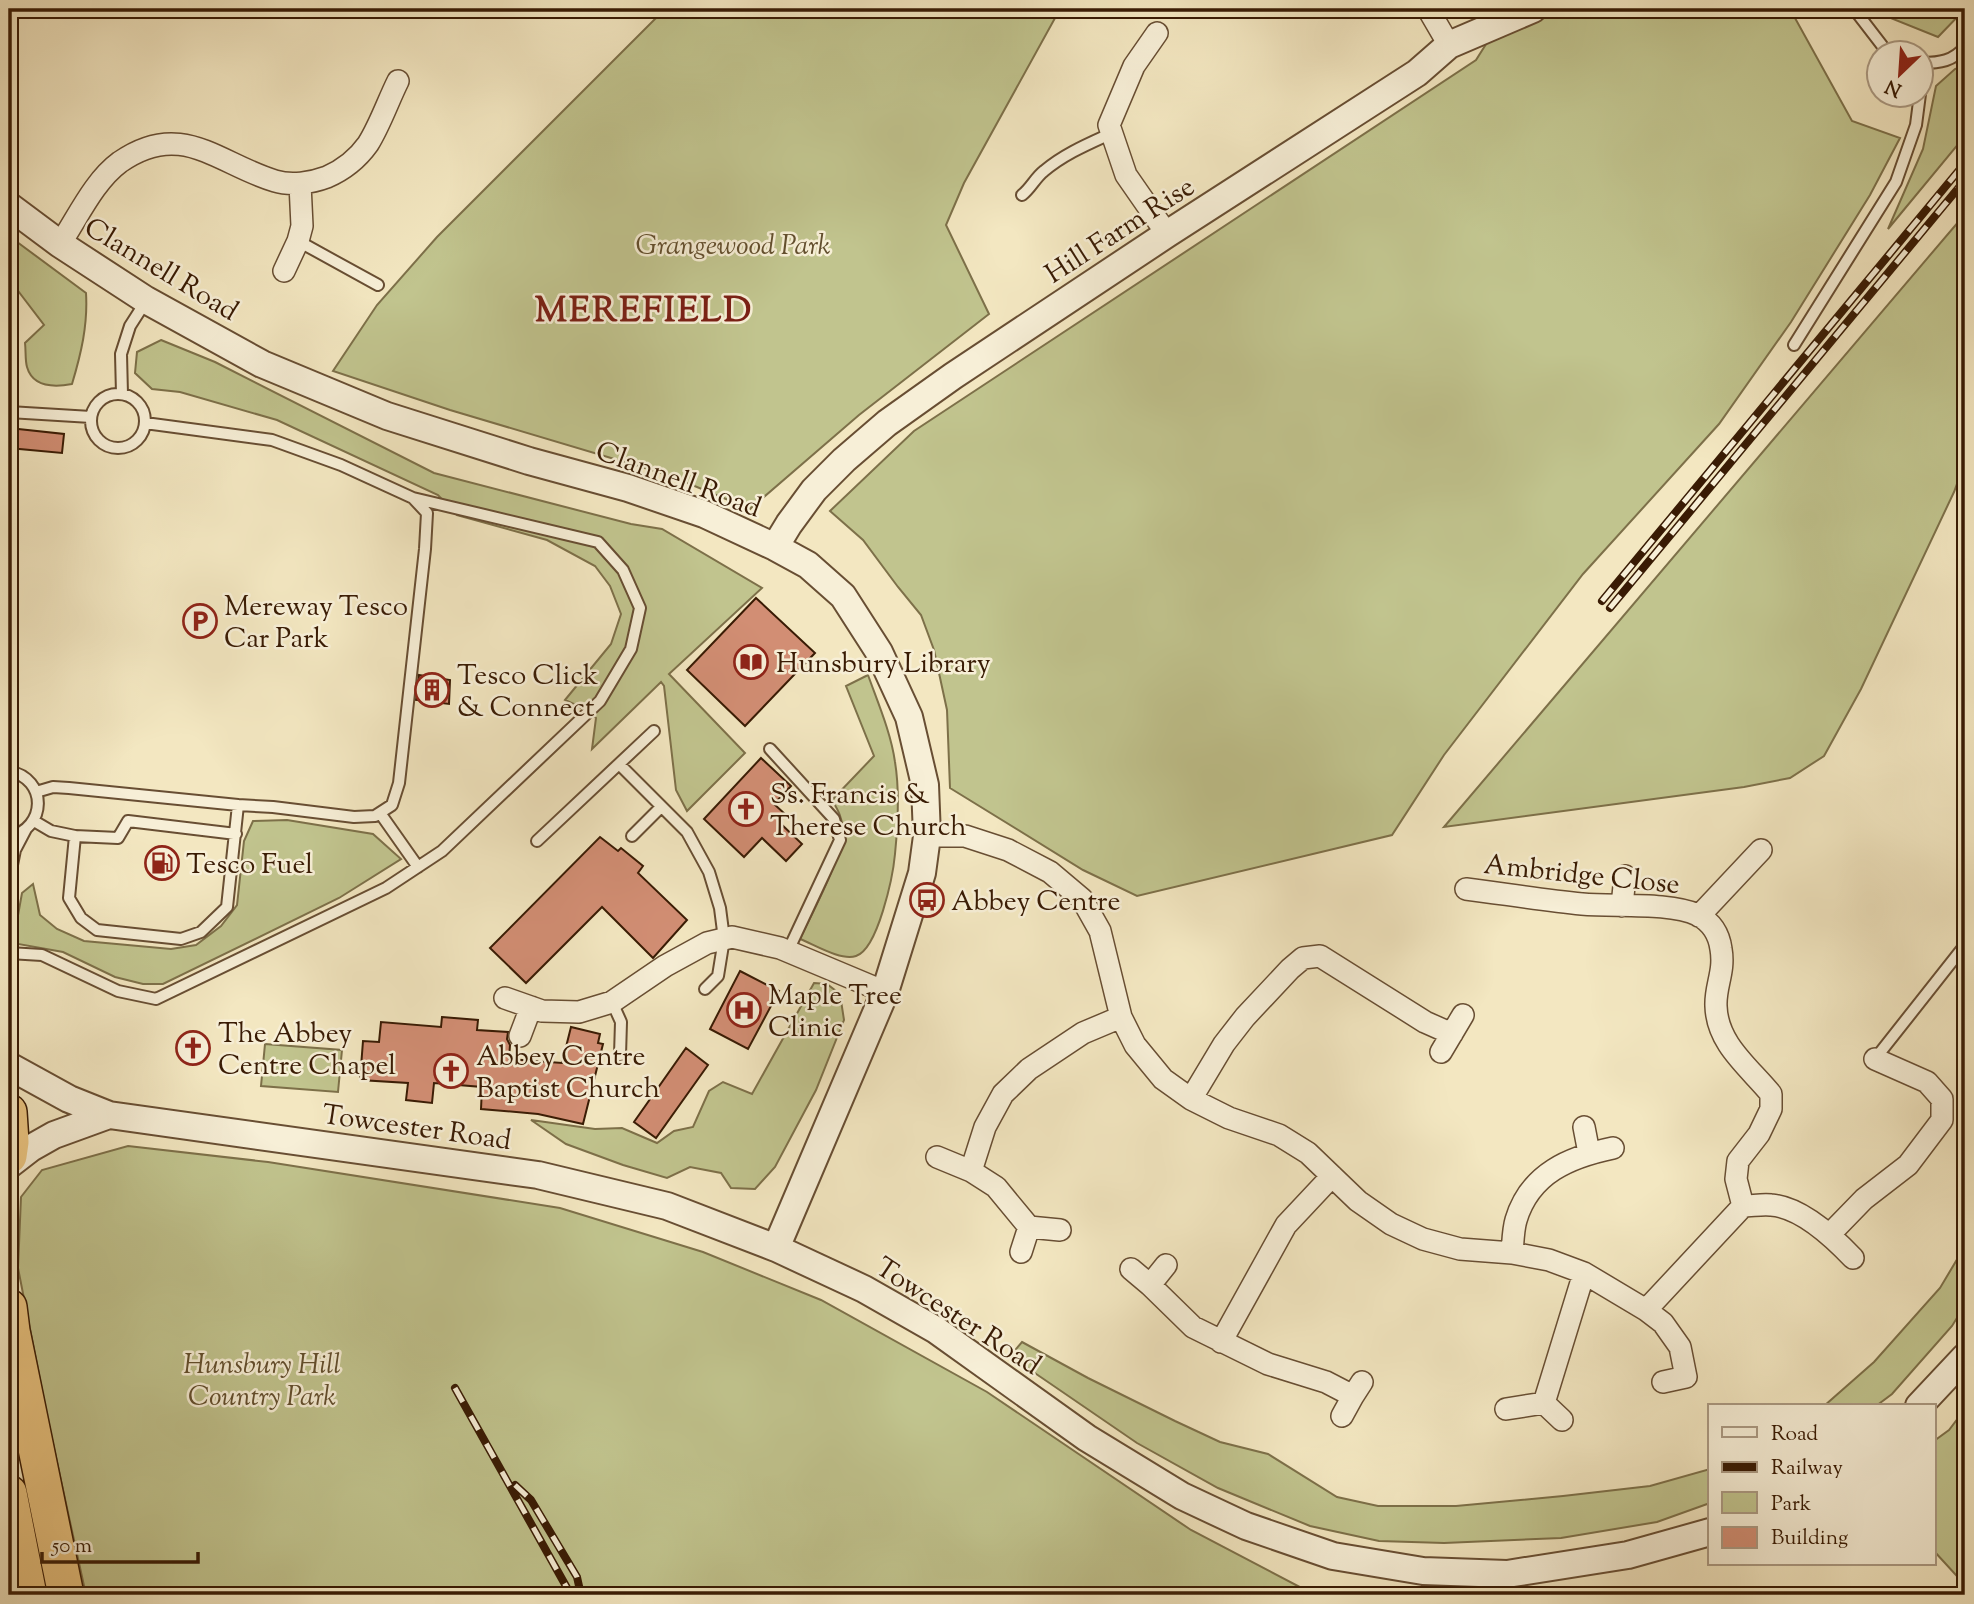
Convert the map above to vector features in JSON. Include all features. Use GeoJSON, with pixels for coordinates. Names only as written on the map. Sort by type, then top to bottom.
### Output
{"type":"FeatureCollection","features":[{"type":"Feature","properties":{"kind":"highway"},"geometry":{"type":"LineString","coordinates":[[9,1112],[9,1156]]}},
{"type":"Feature","properties":{"kind":"highway"},"geometry":{"type":"LineString","coordinates":[[9,1307],[66,1595]]}},
{"type":"Feature","properties":{"kind":"highway"},"geometry":{"type":"LineString","coordinates":[[9,1493],[29,1595]]}},
{"type":"Feature","properties":{"kind":"street"},"geometry":{"type":"LineString","coordinates":[[1428,9],[1449,45]]}},
{"type":"Feature","properties":{"kind":"street","name":"Hill Farm Rise"},"geometry":{"type":"LineString","coordinates":[[775,547],[814,491],[844,460],[887,423],[953,376],[1417,73],[1449,45],[1533,9]]}},
{"type":"Feature","properties":{"kind":"street"},"geometry":{"type":"LineString","coordinates":[[1157,33],[1134,66],[1109,125],[1126,175],[1167,234]]}},
{"type":"Feature","properties":{"kind":"street"},"geometry":{"type":"LineString","coordinates":[[61,244],[99,184],[118,164],[139,151],[163,145],[203,149],[277,182],[300,184],[341,171],[368,143],[398,81]]}},
{"type":"Feature","properties":{"kind":"street"},"geometry":{"type":"LineString","coordinates":[[284,271],[302,226],[300,184]]}},
{"type":"Feature","properties":{"kind":"street","name":"Clannell Road"},"geometry":{"type":"LineString","coordinates":[[9,206],[146,300],[262,364],[387,416],[529,461],[628,488],[705,514],[808,565],[843,596],[879,652],[909,717],[925,785],[927,836],[922,873],[886,992],[776,1248]]}},
{"type":"Feature","properties":{"kind":"street"},"geometry":{"type":"LineString","coordinates":[[927,836],[965,836],[1008,850],[1051,873],[1082,899],[1100,931],[1121,1017],[1135,1045],[1163,1079],[1191,1099],[1229,1118],[1279,1135],[1308,1153],[1358,1202],[1391,1224],[1423,1239],[1460,1249],[1549,1259],[1584,1273],[1646,1310],[1663,1323],[1696,1376],[1663,1382]]}},
{"type":"Feature","properties":{"kind":"street"},"geometry":{"type":"LineString","coordinates":[[1699,916],[1761,850]]}},
{"type":"Feature","properties":{"kind":"street"},"geometry":{"type":"LineString","coordinates":[[1622,906],[1625,876]]}},
{"type":"Feature","properties":{"kind":"street","name":"Ambridge Close"},"geometry":{"type":"LineString","coordinates":[[1466,889],[1583,904],[1676,909],[1699,916],[1715,929],[1721,947],[1723,970],[1715,1005],[1720,1033],[1737,1057],[1771,1094],[1771,1110],[1759,1134],[1738,1161],[1736,1180],[1743,1206]]}},
{"type":"Feature","properties":{"kind":"street"},"geometry":{"type":"LineString","coordinates":[[505,998],[542,1011],[579,1012],[612,1002],[665,966],[707,943],[732,937],[788,951],[886,992]]}},
{"type":"Feature","properties":{"kind":"street"},"geometry":{"type":"LineString","coordinates":[[1287,943],[1303,958]]}},
{"type":"Feature","properties":{"kind":"street"},"geometry":{"type":"LineString","coordinates":[[1191,1099],[1224,1044],[1245,1017],[1303,958],[1320,956],[1425,1022],[1447,1043],[1463,1015]]}},
{"type":"Feature","properties":{"kind":"street"},"geometry":{"type":"LineString","coordinates":[[520,1036],[531,1007]]}},
{"type":"Feature","properties":{"kind":"street"},"geometry":{"type":"LineString","coordinates":[[971,1171],[985,1127],[1003,1094],[1029,1069],[1083,1033],[1121,1017]]}},
{"type":"Feature","properties":{"kind":"street"},"geometry":{"type":"LineString","coordinates":[[1830,1234],[1864,1199],[1908,1165],[1942,1120],[1942,1099],[1927,1082],[1875,1059]]}},
{"type":"Feature","properties":{"kind":"street","name":"Towcester Road"},"geometry":{"type":"LineString","coordinates":[[9,1066],[69,1099],[108,1115],[538,1175],[667,1206],[776,1248],[864,1289],[936,1330],[1087,1438],[1182,1496],[1246,1526],[1332,1556],[1509,1584],[1708,1533]]}},
{"type":"Feature","properties":{"kind":"street","name":"Towcester Road"},"geometry":{"type":"LineString","coordinates":[[9,1165],[54,1135],[108,1115]]}},
{"type":"Feature","properties":{"kind":"street"},"geometry":{"type":"LineString","coordinates":[[1584,1127],[1589,1153]]}},
{"type":"Feature","properties":{"kind":"street"},"geometry":{"type":"LineString","coordinates":[[1513,1253],[1515,1221],[1527,1194],[1551,1170],[1589,1153],[1613,1148]]}},
{"type":"Feature","properties":{"kind":"street"},"geometry":{"type":"LineString","coordinates":[[937,1157],[971,1171],[996,1187],[1029,1227],[1060,1230]]}},
{"type":"Feature","properties":{"kind":"street"},"geometry":{"type":"LineString","coordinates":[[1221,1342],[1286,1225],[1332,1176]]}},
{"type":"Feature","properties":{"kind":"street"},"geometry":{"type":"LineString","coordinates":[[1646,1310],[1743,1206],[1772,1205],[1798,1213],[1830,1234],[1853,1258]]}},
{"type":"Feature","properties":{"kind":"street"},"geometry":{"type":"LineString","coordinates":[[1021,1252],[1029,1227]]}},
{"type":"Feature","properties":{"kind":"street"},"geometry":{"type":"LineString","coordinates":[[1150,1284],[1166,1265]]}},
{"type":"Feature","properties":{"kind":"street"},"geometry":{"type":"LineString","coordinates":[[1131,1269],[1193,1327],[1221,1342],[1268,1364],[1358,1389],[1342,1416]]}},
{"type":"Feature","properties":{"kind":"street"},"geometry":{"type":"LineString","coordinates":[[1544,1403],[1584,1273]]}},
{"type":"Feature","properties":{"kind":"street"},"geometry":{"type":"LineString","coordinates":[[1921,1404],[1965,1357]]}},
{"type":"Feature","properties":{"kind":"street"},"geometry":{"type":"LineString","coordinates":[[1506,1409],[1544,1403]]}},
{"type":"Feature","properties":{"kind":"street"},"geometry":{"type":"LineString","coordinates":[[1544,1403],[1562,1420]]}},
{"type":"Feature","properties":{"kind":"lane"},"geometry":{"type":"LineString","coordinates":[[1854,9],[1876,38]]}},
{"type":"Feature","properties":{"kind":"lane"},"geometry":{"type":"LineString","coordinates":[[1936,62],[1956,57],[1965,47]]}},
{"type":"Feature","properties":{"kind":"lane"},"geometry":{"type":"LineString","coordinates":[[1794,345],[1896,182],[1916,125],[1918,108]]}},
{"type":"Feature","properties":{"kind":"lane"},"geometry":{"type":"LineString","coordinates":[[1022,195],[1046,169],[1075,149],[1112,133]]}},
{"type":"Feature","properties":{"kind":"lane"},"geometry":{"type":"LineString","coordinates":[[298,241],[378,285]]}},
{"type":"Feature","properties":{"kind":"lane"},"geometry":{"type":"LineString","coordinates":[[122,394],[121,354],[130,326],[146,300]]}},
{"type":"Feature","properties":{"kind":"lane"},"geometry":{"type":"LineString","coordinates":[[122,394],[141,407],[145,423],[143,431],[132,444],[115,448],[99,441],[94,434],[91,416],[93,409],[105,397],[122,394]]}},
{"type":"Feature","properties":{"kind":"lane"},"geometry":{"type":"LineString","coordinates":[[9,412],[91,416]]}},
{"type":"Feature","properties":{"kind":"lane"},"geometry":{"type":"LineString","coordinates":[[9,953],[42,955],[118,991],[156,999],[386,888],[442,851],[600,701],[631,649],[640,608],[623,570],[598,542],[413,498],[341,465],[271,440],[145,423]]}},
{"type":"Feature","properties":{"kind":"lane"},"geometry":{"type":"LineString","coordinates":[[36,792],[53,787],[354,817],[375,816],[392,805],[399,783],[426,533],[427,513],[413,498]]}},
{"type":"Feature","properties":{"kind":"lane"},"geometry":{"type":"LineString","coordinates":[[537,841],[654,731]]}},
{"type":"Feature","properties":{"kind":"lane"},"geometry":{"type":"LineString","coordinates":[[770,749],[834,819],[840,840],[788,951]]}},
{"type":"Feature","properties":{"kind":"lane"},"geometry":{"type":"LineString","coordinates":[[619,764],[687,832],[709,872],[720,908],[724,939],[718,976],[705,989]]}},
{"type":"Feature","properties":{"kind":"lane"},"geometry":{"type":"LineString","coordinates":[[9,771],[22,775],[30,782],[38,802],[37,811],[15,849],[9,880]]}},
{"type":"Feature","properties":{"kind":"lane"},"geometry":{"type":"LineString","coordinates":[[75,836],[69,898],[81,918],[97,930],[181,939],[201,932],[228,907],[238,805]]}},
{"type":"Feature","properties":{"kind":"lane"},"geometry":{"type":"LineString","coordinates":[[632,836],[662,807]]}},
{"type":"Feature","properties":{"kind":"lane"},"geometry":{"type":"LineString","coordinates":[[380,813],[418,867]]}},
{"type":"Feature","properties":{"kind":"lane"},"geometry":{"type":"LineString","coordinates":[[30,825],[75,836],[118,838],[128,821],[236,834]]}},
{"type":"Feature","properties":{"kind":"lane"},"geometry":{"type":"LineString","coordinates":[[9,837],[30,825]]}},
{"type":"Feature","properties":{"kind":"lane"},"geometry":{"type":"LineString","coordinates":[[1875,1059],[1965,945]]}},
{"type":"Feature","properties":{"kind":"lane"},"geometry":{"type":"LineString","coordinates":[[612,1002],[621,1022],[620,1055]]}},
{"type":"Feature","properties":{"kind":"green space","name":"Grangewood Park"},"geometry":{"type":"Polygon","coordinates":[[[665,9],[1060,9],[964,183],[946,225],[989,314],[859,415],[750,509],[668,475],[450,410],[333,371],[377,305],[437,237],[665,9]]]}},
{"type":"Feature","properties":{"kind":"green space"},"geometry":{"type":"Polygon","coordinates":[[[1562,9],[1790,9],[1852,121],[1900,138],[1870,195],[1791,322],[1719,424],[1583,574],[1444,755],[1392,835],[1137,896],[1083,870],[950,788],[947,710],[934,650],[921,615],[863,540],[830,511],[914,431],[1476,60],[1488,41],[1562,9]]]}},
{"type":"Feature","properties":{"kind":"green space"},"geometry":{"type":"Polygon","coordinates":[[[1874,9],[1965,9],[1938,37],[1874,9]]]}},
{"type":"Feature","properties":{"kind":"green space"},"geometry":{"type":"Polygon","coordinates":[[[1965,65],[1965,136],[1888,229],[1923,149],[1931,108],[1936,108],[1936,86],[1955,69],[1965,65]]]}},
{"type":"Feature","properties":{"kind":"green space"},"geometry":{"type":"Polygon","coordinates":[[[1965,214],[1965,462],[1954,492],[1861,689],[1824,756],[1790,778],[1744,787],[1444,827],[1965,214]]]}},
{"type":"Feature","properties":{"kind":"green space"},"geometry":{"type":"Polygon","coordinates":[[[9,236],[86,293],[83,339],[72,384],[59,386],[40,382],[34,379],[27,367],[25,343],[44,325],[9,279],[9,236]]]}},
{"type":"Feature","properties":{"kind":"green space"},"geometry":{"type":"Polygon","coordinates":[[[161,340],[215,362],[434,473],[631,524],[662,529],[762,588],[669,674],[745,753],[687,811],[676,790],[664,686],[661,682],[592,749],[596,718],[565,700],[611,644],[621,614],[610,586],[595,566],[547,540],[457,515],[438,495],[277,420],[180,392],[152,389],[135,373],[137,352],[161,340]]]}},
{"type":"Feature","properties":{"kind":"green space"},"geometry":{"type":"Polygon","coordinates":[[[868,675],[893,751],[898,785],[897,831],[891,878],[883,911],[864,951],[850,957],[800,939],[826,885],[841,843],[842,822],[832,800],[874,756],[846,686],[868,675]]]}},
{"type":"Feature","properties":{"kind":"green space"},"geometry":{"type":"Polygon","coordinates":[[[287,820],[373,834],[401,859],[339,898],[163,984],[143,984],[115,977],[63,952],[18,944],[15,932],[22,893],[33,884],[40,915],[57,929],[84,941],[171,949],[196,945],[221,926],[237,905],[244,841],[253,821],[287,820]]]}},
{"type":"Feature","properties":{"kind":"green space"},"geometry":{"type":"Polygon","coordinates":[[[814,983],[827,984],[840,994],[844,1020],[816,1090],[775,1167],[755,1189],[731,1188],[721,1173],[690,1167],[667,1178],[623,1165],[566,1144],[531,1120],[595,1129],[622,1128],[657,1143],[674,1131],[693,1127],[709,1091],[723,1082],[752,1094],[814,983]]]}},
{"type":"Feature","properties":{"kind":"green space"},"geometry":{"type":"Polygon","coordinates":[[[265,1044],[342,1050],[338,1092],[261,1086],[265,1044]]]}},
{"type":"Feature","properties":{"kind":"green space","name":"Hunsbury Hill Country Park"},"geometry":{"type":"Polygon","coordinates":[[[128,1146],[268,1162],[560,1208],[703,1252],[821,1300],[987,1392],[1191,1530],[1315,1595],[86,1595],[18,1268],[21,1197],[42,1170],[128,1146]]]}},
{"type":"Feature","properties":{"kind":"green space"},"geometry":{"type":"Polygon","coordinates":[[[1965,1246],[1965,1305],[1952,1326],[1892,1394],[1879,1404],[1826,1404],[1874,1362],[1940,1288],[1965,1246]]]}},
{"type":"Feature","properties":{"kind":"green space"},"geometry":{"type":"Polygon","coordinates":[[[1022,1342],[1088,1378],[1220,1442],[1268,1454],[1337,1497],[1378,1506],[1456,1506],[1563,1496],[1650,1486],[1708,1470],[1708,1504],[1657,1522],[1561,1538],[1444,1543],[1379,1541],[1310,1526],[1218,1488],[1137,1443],[1010,1356],[1022,1342]]]}},
{"type":"Feature","properties":{"kind":"green space"},"geometry":{"type":"Polygon","coordinates":[[[1965,1409],[1965,1585],[1936,1553],[1936,1440],[1949,1430],[1965,1409]]]}},
{"type":"Feature","properties":{"kind":"building"},"geometry":{"type":"Polygon","coordinates":[[[9,428],[64,434],[62,453],[9,448],[9,428]]]}},
{"type":"Feature","properties":{"kind":"building","name":"Hunsbury Library"},"geometry":{"type":"Polygon","coordinates":[[[756,598],[815,653],[745,726],[687,670],[756,598]]]}},
{"type":"Feature","properties":{"kind":"building","name":"Tesco Click & Connect"},"geometry":{"type":"Polygon","coordinates":[[[419,675],[450,680],[449,704],[416,700],[419,675]]]}},
{"type":"Feature","properties":{"kind":"building","name":"Ss. Francis & Therese Church"},"geometry":{"type":"Polygon","coordinates":[[[761,758],[791,786],[774,804],[786,815],[779,822],[802,844],[786,861],[762,838],[744,857],[704,819],[761,758]]]}},
{"type":"Feature","properties":{"kind":"building"},"geometry":{"type":"Polygon","coordinates":[[[600,837],[618,851],[621,848],[643,866],[638,873],[687,920],[653,958],[602,907],[526,983],[490,948],[600,837]]]}},
{"type":"Feature","properties":{"kind":"building","name":"Maple Tree Clinic"},"geometry":{"type":"Polygon","coordinates":[[[740,971],[779,991],[748,1049],[710,1029],[740,971]]]}},
{"type":"Feature","properties":{"kind":"building","name":"Abbey Centre Baptist Church"},"geometry":{"type":"Polygon","coordinates":[[[442,1017],[478,1020],[477,1030],[508,1032],[509,1059],[562,1063],[571,1027],[600,1034],[598,1043],[603,1044],[583,1124],[538,1114],[481,1109],[482,1087],[434,1083],[432,1103],[406,1100],[408,1083],[360,1080],[363,1041],[379,1042],[381,1022],[441,1027],[442,1017]]]}},
{"type":"Feature","properties":{"kind":"building"},"geometry":{"type":"Polygon","coordinates":[[[686,1048],[708,1065],[656,1138],[634,1122],[686,1048]]]}},
{"type":"Feature","properties":{"kind":"railway"},"geometry":{"type":"LineString","coordinates":[[1602,601],[1965,163]]}},
{"type":"Feature","properties":{"kind":"railway"},"geometry":{"type":"LineString","coordinates":[[1610,608],[1965,180]]}},
{"type":"Feature","properties":{"kind":"railway"},"geometry":{"type":"LineString","coordinates":[[455,1388],[571,1595]]}},
{"type":"Feature","properties":{"kind":"railway"},"geometry":{"type":"LineString","coordinates":[[515,1485],[531,1500],[577,1577],[581,1595]]}},
{"type":"Feature","properties":{"kind":"place","name":"Mereway Tesco Car Park"},"geometry":{"type":"Point","coordinates":[200,621]}},
{"type":"Feature","properties":{"kind":"place","name":"Hunsbury Library"},"geometry":{"type":"Point","coordinates":[751,662]}},
{"type":"Feature","properties":{"kind":"place","name":"Tesco Click & Connect"},"geometry":{"type":"Point","coordinates":[432,690]}},
{"type":"Feature","properties":{"kind":"place","name":"Ss. Francis & Therese Church"},"geometry":{"type":"Point","coordinates":[746,809]}},
{"type":"Feature","properties":{"kind":"place","name":"Tesco Fuel"},"geometry":{"type":"Point","coordinates":[162,863]}},
{"type":"Feature","properties":{"kind":"place","name":"Abbey Centre"},"geometry":{"type":"Point","coordinates":[927,900]}},
{"type":"Feature","properties":{"kind":"place","name":"Maple Tree Clinic"},"geometry":{"type":"Point","coordinates":[744,1010]}},
{"type":"Feature","properties":{"kind":"place","name":"The Abbey Centre Chapel"},"geometry":{"type":"Point","coordinates":[193,1048]}},
{"type":"Feature","properties":{"kind":"place","name":"Abbey Centre Baptist Church"},"geometry":{"type":"Point","coordinates":[451,1071]}},
{"type":"Feature","properties":{"kind":"district","name":"MEREFIELD"},"geometry":{"type":"Point","coordinates":[644,309]}}]}
